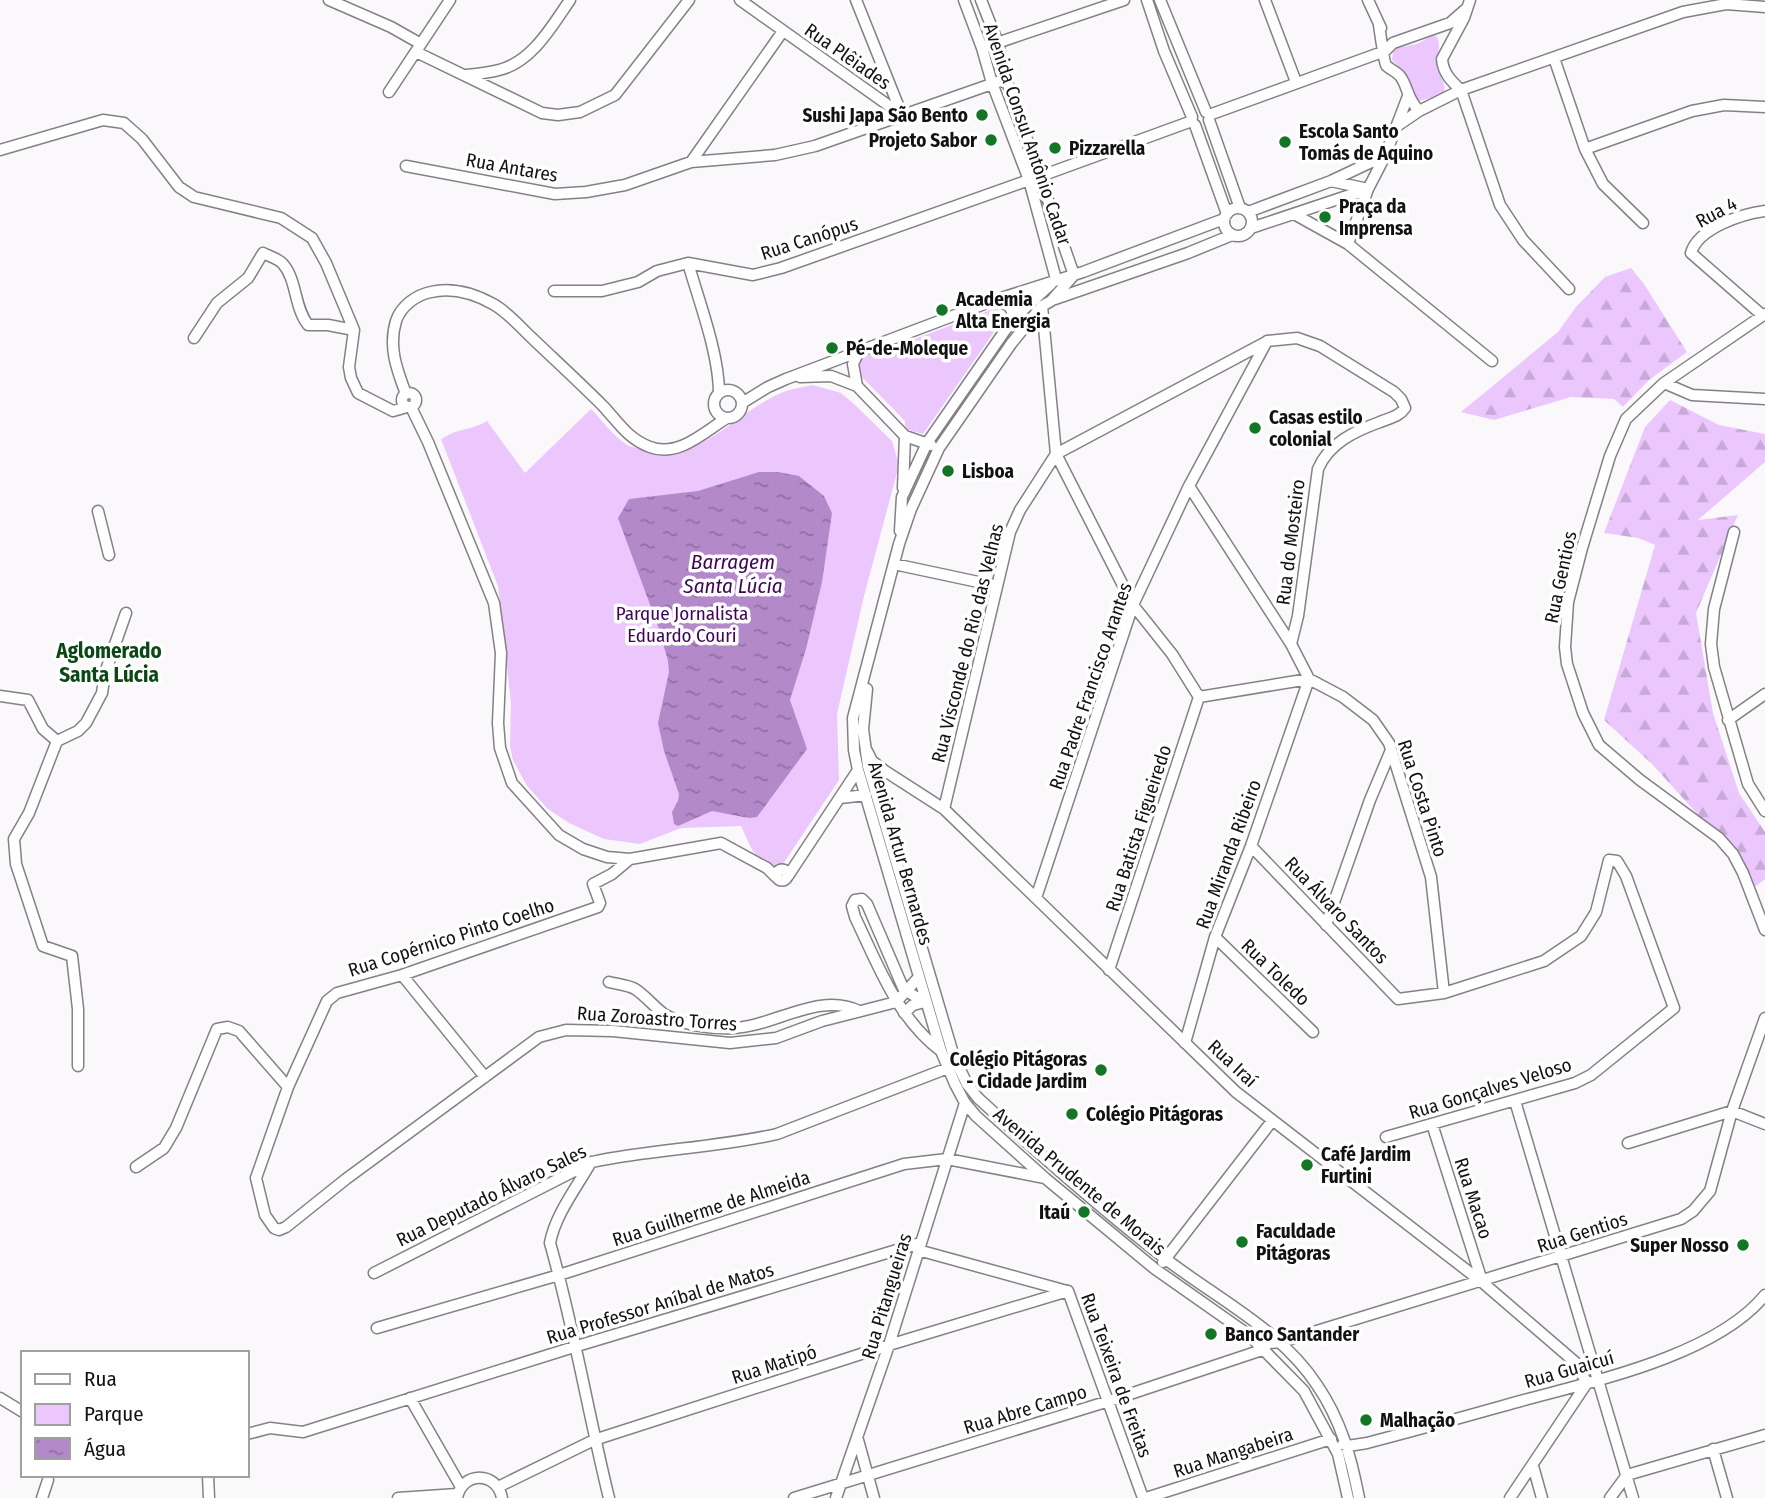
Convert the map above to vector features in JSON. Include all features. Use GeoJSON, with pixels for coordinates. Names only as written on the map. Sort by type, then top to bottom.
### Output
{"type":"FeatureCollection","features":[{"type":"Feature","properties":{"kind":"street"},"geometry":{"type":"LineString","coordinates":[[329,0],[391,27],[419,48],[465,75],[542,113],[558,115],[580,112],[615,95],[689,0]]}},
{"type":"Feature","properties":{"kind":"street"},"geometry":{"type":"LineString","coordinates":[[389,92],[450,0]]}},
{"type":"Feature","properties":{"kind":"street"},"geometry":{"type":"LineString","coordinates":[[465,75],[500,70],[518,62],[547,33],[570,0]]}},
{"type":"Feature","properties":{"kind":"street","name":"Rua Plêiades"},"geometry":{"type":"LineString","coordinates":[[740,0],[902,115]]}},
{"type":"Feature","properties":{"kind":"street"},"geometry":{"type":"LineString","coordinates":[[856,0],[902,115]]}},
{"type":"Feature","properties":{"kind":"street","name":"Avenida Consul Antônio Cadar"},"geometry":{"type":"LineString","coordinates":[[964,0],[1029,180],[1056,279]]}},
{"type":"Feature","properties":{"kind":"street","name":"Avenida Consul Antônio Cadar"},"geometry":{"type":"LineString","coordinates":[[981,0],[998,43],[1006,79],[1074,275]]}},
{"type":"Feature","properties":{"kind":"street"},"geometry":{"type":"LineString","coordinates":[[982,48],[1124,0]]}},
{"type":"Feature","properties":{"kind":"street"},"geometry":{"type":"LineString","coordinates":[[1147,0],[1164,51],[1193,121],[1225,217],[1226,229],[1232,235]]}},
{"type":"Feature","properties":{"kind":"street"},"geometry":{"type":"LineString","coordinates":[[1160,0],[1244,210],[1252,219],[1251,228]]}},
{"type":"Feature","properties":{"kind":"street"},"geometry":{"type":"LineString","coordinates":[[1265,0],[1296,82]]}},
{"type":"Feature","properties":{"kind":"street"},"geometry":{"type":"LineString","coordinates":[[1368,0],[1387,39],[1393,43]]}},
{"type":"Feature","properties":{"kind":"street"},"geometry":{"type":"LineString","coordinates":[[1041,176],[1193,121],[1203,126],[1208,116],[1385,51],[1393,43],[1450,23],[1468,4]]}},
{"type":"Feature","properties":{"kind":"street"},"geometry":{"type":"LineString","coordinates":[[1468,4],[1464,18],[1442,59],[1443,66],[1451,81],[1461,90],[1500,205],[1522,240],[1569,289]]}},
{"type":"Feature","properties":{"kind":"street"},"geometry":{"type":"LineString","coordinates":[[1397,126],[1419,111],[1461,90],[1699,8],[1726,4],[1765,7]]}},
{"type":"Feature","properties":{"kind":"street"},"geometry":{"type":"LineString","coordinates":[[1379,25],[1386,65],[1401,76],[1408,96],[1419,111]]}},
{"type":"Feature","properties":{"kind":"street"},"geometry":{"type":"LineString","coordinates":[[1435,28],[1446,39],[1448,47]]}},
{"type":"Feature","properties":{"kind":"street"},"geometry":{"type":"LineString","coordinates":[[691,162],[783,31]]}},
{"type":"Feature","properties":{"kind":"street"},"geometry":{"type":"LineString","coordinates":[[1554,58],[1586,149],[1603,184],[1643,223]]}},
{"type":"Feature","properties":{"kind":"street","name":"Rua Antares"},"geometry":{"type":"LineString","coordinates":[[406,166],[555,194],[586,192],[625,185],[691,162],[775,155],[802,149],[1006,79]]}},
{"type":"Feature","properties":{"kind":"street"},"geometry":{"type":"LineString","coordinates":[[1448,97],[1451,81]]}},
{"type":"Feature","properties":{"kind":"street"},"geometry":{"type":"LineString","coordinates":[[1348,244],[1368,189],[1385,156],[1408,96]]}},
{"type":"Feature","properties":{"kind":"street"},"geometry":{"type":"LineString","coordinates":[[1586,149],[1692,111],[1724,105],[1765,107]]}},
{"type":"Feature","properties":{"kind":"street"},"geometry":{"type":"LineString","coordinates":[[0,150],[103,120],[124,123],[142,139],[179,187],[194,197],[281,218],[312,238],[326,263],[354,330],[349,367],[358,393],[393,411],[409,400]]}},
{"type":"Feature","properties":{"kind":"street"},"geometry":{"type":"LineString","coordinates":[[688,263],[723,391],[740,399],[859,351],[995,300],[1074,275],[1225,217],[1230,210],[1244,210],[1331,181],[1385,156]]}},
{"type":"Feature","properties":{"kind":"street","name":"Rua Canópus"},"geometry":{"type":"LineString","coordinates":[[554,291],[603,291],[638,282],[657,271],[688,263],[753,275],[1029,180]]}},
{"type":"Feature","properties":{"kind":"street"},"geometry":{"type":"LineString","coordinates":[[1331,181],[1368,189]]}},
{"type":"Feature","properties":{"kind":"street"},"geometry":{"type":"LineString","coordinates":[[1189,486],[1291,644],[1309,679],[1199,697],[1172,654],[1133,606],[1056,454],[1046,303],[1232,235],[1244,235],[1251,228],[1368,189]]}},
{"type":"Feature","properties":{"kind":"street","name":"Rua 4"},"geometry":{"type":"LineString","coordinates":[[1764,315],[1691,253],[1693,245],[1712,230],[1742,215],[1765,211]]}},
{"type":"Feature","properties":{"kind":"street"},"geometry":{"type":"LineString","coordinates":[[1294,214],[1348,244],[1492,361]]}},
{"type":"Feature","properties":{"kind":"street"},"geometry":{"type":"LineString","coordinates":[[194,338],[217,303],[248,278],[263,253],[282,263],[296,292],[300,314],[308,325],[328,325],[354,330]]}},
{"type":"Feature","properties":{"kind":"street","name":"Avenida Artur Bernardes"},"geometry":{"type":"LineString","coordinates":[[941,1051],[866,795],[853,718],[899,544],[911,509],[939,449],[1011,344],[1074,275]]}},
{"type":"Feature","properties":{"kind":"street","name":"Avenida Artur Bernardes"},"geometry":{"type":"LineString","coordinates":[[899,544],[902,497],[927,443],[1013,319],[1056,279]]}},
{"type":"Feature","properties":{"kind":"street"},"geometry":{"type":"LineString","coordinates":[[740,399],[740,412],[723,416],[686,444],[669,449],[653,448],[627,434],[604,407],[502,310],[467,293],[448,289],[422,294],[403,309],[392,334],[395,363],[409,400],[494,603],[501,653],[498,723],[500,748],[512,783],[568,842],[607,857],[630,859],[721,843],[767,868],[782,873],[798,857],[863,768],[884,771]]}},
{"type":"Feature","properties":{"kind":"street"},"geometry":{"type":"LineString","coordinates":[[995,300],[1012,308],[1011,344]]}},
{"type":"Feature","properties":{"kind":"street","name":"Rua Gentios"},"geometry":{"type":"LineString","coordinates":[[1764,315],[1664,383],[1626,419],[1611,456],[1568,602],[1565,647],[1567,664],[1583,713],[1599,745],[1640,780],[1719,838],[1733,854],[1743,873],[1765,930]]}},
{"type":"Feature","properties":{"kind":"street","name":"Rua do Mosteiro"},"geometry":{"type":"LineString","coordinates":[[1268,341],[1297,338],[1320,346],[1394,392],[1405,408],[1396,416],[1357,430],[1323,456],[1318,469],[1298,616],[1291,644]]}},
{"type":"Feature","properties":{"kind":"street"},"geometry":{"type":"LineString","coordinates":[[1056,454],[1268,341]]}},
{"type":"Feature","properties":{"kind":"street","name":"Rua Padre Francisco Arantes"},"geometry":{"type":"LineString","coordinates":[[1036,898],[1133,606],[1189,486],[1268,341]]}},
{"type":"Feature","properties":{"kind":"street"},"geometry":{"type":"LineString","coordinates":[[856,386],[853,364],[859,351]]}},
{"type":"Feature","properties":{"kind":"street"},"geometry":{"type":"LineString","coordinates":[[786,379],[831,376],[856,386],[905,436],[939,449]]}},
{"type":"Feature","properties":{"kind":"street"},"geometry":{"type":"LineString","coordinates":[[1664,383],[1692,395],[1765,399]]}},
{"type":"Feature","properties":{"kind":"street"},"geometry":{"type":"LineString","coordinates":[[723,391],[714,404],[723,416]]}},
{"type":"Feature","properties":{"kind":"street"},"geometry":{"type":"LineString","coordinates":[[902,497],[905,436]]}},
{"type":"Feature","properties":{"kind":"street","name":"Rua Visconde do Rio das Velhas"},"geometry":{"type":"LineString","coordinates":[[944,809],[1010,532],[1020,510],[1056,454]]}},
{"type":"Feature","properties":{"kind":"street"},"geometry":{"type":"LineString","coordinates":[[98,511],[109,555]]}},
{"type":"Feature","properties":{"kind":"street"},"geometry":{"type":"LineString","coordinates":[[1734,532],[1714,609],[1711,644],[1728,720],[1748,784],[1764,808]]}},
{"type":"Feature","properties":{"kind":"street"},"geometry":{"type":"LineString","coordinates":[[894,564],[996,586]]}},
{"type":"Feature","properties":{"kind":"street"},"geometry":{"type":"LineString","coordinates":[[78,1066],[78,1009],[72,956],[43,946],[16,864],[14,839],[29,813],[57,741],[78,731],[86,723],[102,693],[105,673],[127,613]]}},
{"type":"Feature","properties":{"kind":"street","name":"Rua Costa Pinto"},"geometry":{"type":"LineString","coordinates":[[1309,679],[1343,697],[1373,720],[1391,750],[1431,877],[1444,993]]}},
{"type":"Feature","properties":{"kind":"street","name":"Rua Miranda Ribeiro"},"geometry":{"type":"LineString","coordinates":[[1185,1043],[1215,937],[1251,846],[1309,679]]}},
{"type":"Feature","properties":{"kind":"street"},"geometry":{"type":"LineString","coordinates":[[1728,720],[1765,694]]}},
{"type":"Feature","properties":{"kind":"street"},"geometry":{"type":"LineString","coordinates":[[0,696],[28,700],[43,729],[57,741]]}},
{"type":"Feature","properties":{"kind":"street","name":"Rua Batista Figueiredo"},"geometry":{"type":"LineString","coordinates":[[1110,970],[1199,697]]}},
{"type":"Feature","properties":{"kind":"street","name":"Rua Iraí"},"geometry":{"type":"LineString","coordinates":[[859,747],[884,771],[944,809],[1236,1092],[1482,1282],[1575,1362],[1587,1384]]}},
{"type":"Feature","properties":{"kind":"street"},"geometry":{"type":"LineString","coordinates":[[1326,925],[1370,800],[1391,750]]}},
{"type":"Feature","properties":{"kind":"street","name":"Avenida Artur Bernardes"},"geometry":{"type":"LineString","coordinates":[[863,768],[873,784],[942,1018]]}},
{"type":"Feature","properties":{"kind":"street"},"geometry":{"type":"LineString","coordinates":[[873,784],[884,771]]}},
{"type":"Feature","properties":{"kind":"street"},"geometry":{"type":"LineString","coordinates":[[840,798],[866,795]]}},
{"type":"Feature","properties":{"kind":"street","name":"Rua Álvaro Santos"},"geometry":{"type":"LineString","coordinates":[[1251,846],[1398,999],[1444,993]]}},
{"type":"Feature","properties":{"kind":"street","name":"Rua Copérnico Pinto Coelho"},"geometry":{"type":"LineString","coordinates":[[274,1228],[265,1215],[256,1178],[288,1087],[327,1001],[337,992],[402,975],[598,907],[600,903],[593,884],[612,874],[630,859]]}},
{"type":"Feature","properties":{"kind":"street","name":"Rua Gonçalves Veloso"},"geometry":{"type":"LineString","coordinates":[[1385,1137],[1575,1083],[1591,1075],[1674,1008],[1626,876],[1617,861],[1609,860],[1596,912],[1581,936],[1544,961],[1444,993]]}},
{"type":"Feature","properties":{"kind":"street","name":"Avenida Prudente de Morais"},"geometry":{"type":"LineString","coordinates":[[904,990],[869,908],[862,899],[855,900],[852,906],[855,917],[896,1002],[941,1051],[965,1103],[1045,1178],[1155,1269],[1265,1349],[1304,1391],[1331,1439],[1338,1454],[1348,1498]]}},
{"type":"Feature","properties":{"kind":"street","name":"Rua Toledo"},"geometry":{"type":"LineString","coordinates":[[1215,937],[1312,1032]]}},
{"type":"Feature","properties":{"kind":"street"},"geometry":{"type":"LineString","coordinates":[[402,975],[485,1077]]}},
{"type":"Feature","properties":{"kind":"street"},"geometry":{"type":"LineString","coordinates":[[896,1002],[904,990],[919,977]]}},
{"type":"Feature","properties":{"kind":"street"},"geometry":{"type":"LineString","coordinates":[[609,982],[634,988],[665,1014],[686,1023],[732,1028],[759,1024],[813,1007],[849,1006],[859,1012]]}},
{"type":"Feature","properties":{"kind":"street"},"geometry":{"type":"LineString","coordinates":[[904,990],[925,1002],[942,1018]]}},
{"type":"Feature","properties":{"kind":"street","name":"Rua Zoroastro Torres"},"geometry":{"type":"LineString","coordinates":[[274,1228],[279,1230],[286,1227],[346,1179],[539,1037],[566,1030],[613,1031],[730,1043],[776,1038],[822,1021],[896,1002]]}},
{"type":"Feature","properties":{"kind":"street"},"geometry":{"type":"LineString","coordinates":[[904,1013],[914,1005],[925,1002]]}},
{"type":"Feature","properties":{"kind":"street","name":"Avenida Prudente de Morais"},"geometry":{"type":"LineString","coordinates":[[942,1018],[954,1057],[967,1084],[978,1098],[1060,1173],[1166,1259],[1281,1342],[1317,1384],[1349,1451],[1359,1498]]}},
{"type":"Feature","properties":{"kind":"street","name":"Rua Gentios"},"geometry":{"type":"LineString","coordinates":[[1281,1342],[1681,1219],[1693,1211],[1710,1191],[1732,1111],[1765,1018]]}},
{"type":"Feature","properties":{"kind":"street"},"geometry":{"type":"LineString","coordinates":[[136,1167],[164,1148],[176,1128],[217,1029],[228,1027],[239,1031],[288,1087]]}},
{"type":"Feature","properties":{"kind":"street","name":"Rua Deputado Álvaro Sales"},"geometry":{"type":"LineString","coordinates":[[374,1273],[592,1161],[747,1141],[777,1134],[948,1068]]}},
{"type":"Feature","properties":{"kind":"street"},"geometry":{"type":"LineString","coordinates":[[1515,1101],[1633,1498]]}},
{"type":"Feature","properties":{"kind":"street","name":"Rua Pitangueiras"},"geometry":{"type":"LineString","coordinates":[[836,1498],[889,1345],[965,1103]]}},
{"type":"Feature","properties":{"kind":"street"},"geometry":{"type":"LineString","coordinates":[[1628,1143],[1732,1111],[1765,1124]]}},
{"type":"Feature","properties":{"kind":"street"},"geometry":{"type":"LineString","coordinates":[[1155,1269],[1166,1259],[1272,1121]]}},
{"type":"Feature","properties":{"kind":"street","name":"Rua Macao"},"geometry":{"type":"LineString","coordinates":[[1433,1124],[1482,1282]]}},
{"type":"Feature","properties":{"kind":"street","name":"Rua Guilherme de Almeida"},"geometry":{"type":"LineString","coordinates":[[377,1328],[559,1275],[904,1164],[947,1159],[1045,1178],[1060,1173]]}},
{"type":"Feature","properties":{"kind":"street"},"geometry":{"type":"LineString","coordinates":[[592,1161],[552,1233],[550,1243],[577,1346],[594,1440],[609,1498]]}},
{"type":"Feature","properties":{"kind":"street","name":"Rua Teixeira de Freitas"},"geometry":{"type":"LineString","coordinates":[[919,1246],[1068,1292],[1145,1498]]}},
{"type":"Feature","properties":{"kind":"street","name":"Rua Professor Aníbal de Matos"},"geometry":{"type":"LineString","coordinates":[[248,1433],[270,1428],[303,1432],[577,1346],[919,1246]]}},
{"type":"Feature","properties":{"kind":"street"},"geometry":{"type":"LineString","coordinates":[[1498,1296],[1506,1274]]}},
{"type":"Feature","properties":{"kind":"street","name":"Rua Matipó"},"geometry":{"type":"LineString","coordinates":[[498,1487],[594,1440],[889,1345],[1068,1292]]}},
{"type":"Feature","properties":{"kind":"street","name":"Rua Guaicuí"},"geometry":{"type":"LineString","coordinates":[[1338,1454],[1367,1443],[1587,1384],[1673,1355],[1701,1343],[1725,1328],[1765,1295]]}},
{"type":"Feature","properties":{"kind":"street"},"geometry":{"type":"LineString","coordinates":[[1249,1335],[1264,1342],[1281,1342]]}},
{"type":"Feature","properties":{"kind":"street","name":"Rua Abre Campo"},"geometry":{"type":"LineString","coordinates":[[794,1498],[1109,1401],[1265,1349]]}},
{"type":"Feature","properties":{"kind":"street"},"geometry":{"type":"LineString","coordinates":[[1510,1498],[1587,1384]]}},
{"type":"Feature","properties":{"kind":"street"},"geometry":{"type":"LineString","coordinates":[[0,1398],[21,1411]]}},
{"type":"Feature","properties":{"kind":"street"},"geometry":{"type":"LineString","coordinates":[[410,1398],[458,1493]]}},
{"type":"Feature","properties":{"kind":"street"},"geometry":{"type":"LineString","coordinates":[[1610,1498],[1627,1475],[1765,1435]]}},
{"type":"Feature","properties":{"kind":"street"},"geometry":{"type":"LineString","coordinates":[[858,1439],[874,1498]]}},
{"type":"Feature","properties":{"kind":"street"},"geometry":{"type":"LineString","coordinates":[[1331,1439],[1349,1451]]}},
{"type":"Feature","properties":{"kind":"street","name":"Rua Mangabeira"},"geometry":{"type":"LineString","coordinates":[[1145,1498],[1331,1439]]}},
{"type":"Feature","properties":{"kind":"street"},"geometry":{"type":"LineString","coordinates":[[1713,1449],[1727,1498]]}},
{"type":"Feature","properties":{"kind":"street"},"geometry":{"type":"LineString","coordinates":[[1533,1466],[1542,1498]]}},
{"type":"Feature","properties":{"kind":"street"},"geometry":{"type":"LineString","coordinates":[[208,1477],[209,1498]]}},
{"type":"Feature","properties":{"kind":"street"},"geometry":{"type":"LineString","coordinates":[[398,1498],[458,1493],[466,1482],[479,1477],[493,1481],[502,1498]]}},
{"type":"Feature","properties":{"kind":"street"},"geometry":{"type":"LineString","coordinates":[[42,1498],[48,1480]]}},
{"type":"Feature","properties":{"kind":"green space"},"geometry":{"type":"Polygon","coordinates":[[[1433,35],[1438,41],[1437,69],[1444,92],[1420,101],[1412,96],[1406,76],[1392,60],[1393,52],[1396,48],[1417,44],[1433,35]]]}},
{"type":"Feature","properties":{"kind":"green space"},"geometry":{"type":"Polygon","coordinates":[[[1631,268],[1687,352],[1649,380],[1623,407],[1614,399],[1571,397],[1494,420],[1461,412],[1558,332],[1576,307],[1605,277],[1631,268]]]}},
{"type":"Feature","properties":{"kind":"green space"},"geometry":{"type":"Polygon","coordinates":[[[996,308],[1005,314],[1006,321],[1000,331],[995,331],[992,335],[923,434],[908,430],[905,421],[859,374],[858,362],[867,352],[873,355],[996,308]]]}},
{"type":"Feature","properties":{"kind":"green space","name":"Parque Jornalista Eduardo Couri"},"geometry":{"type":"Polygon","coordinates":[[[813,385],[841,393],[854,404],[892,441],[899,465],[864,596],[837,714],[839,780],[779,870],[758,857],[741,826],[681,828],[640,844],[604,839],[569,823],[548,809],[527,786],[513,760],[510,746],[511,703],[498,586],[441,439],[487,421],[525,473],[591,409],[629,446],[662,453],[699,444],[768,399],[786,391],[813,385]]]}},
{"type":"Feature","properties":{"kind":"green space"},"geometry":{"type":"Polygon","coordinates":[[[1670,400],[1719,425],[1765,434],[1765,462],[1698,520],[1738,515],[1696,613],[1713,713],[1739,793],[1765,832],[1765,879],[1751,890],[1731,851],[1652,764],[1604,720],[1655,545],[1638,538],[1604,533],[1645,427],[1670,400]]]}},
{"type":"Feature","properties":{"kind":"water","name":"Barragem Santa Lúcia"},"geometry":{"type":"Polygon","coordinates":[[[759,472],[799,476],[824,496],[832,513],[822,582],[790,700],[807,749],[757,817],[712,811],[678,826],[674,824],[672,812],[679,794],[664,751],[658,723],[669,672],[668,661],[618,518],[629,499],[698,491],[759,472]]]}},
{"type":"Feature","properties":{"kind":"place","name":"Sushi Japa São Bento"},"geometry":{"type":"Point","coordinates":[982,115]}},
{"type":"Feature","properties":{"kind":"place","name":"Projeto Sabor"},"geometry":{"type":"Point","coordinates":[991,140]}},
{"type":"Feature","properties":{"kind":"place","name":"Escola Santo Tomás de Aquino"},"geometry":{"type":"Point","coordinates":[1285,142]}},
{"type":"Feature","properties":{"kind":"place","name":"Pizzarella"},"geometry":{"type":"Point","coordinates":[1055,148]}},
{"type":"Feature","properties":{"kind":"place","name":"Praça da Imprensa"},"geometry":{"type":"Point","coordinates":[1325,217]}},
{"type":"Feature","properties":{"kind":"place","name":"Academia Alta Energia"},"geometry":{"type":"Point","coordinates":[942,310]}},
{"type":"Feature","properties":{"kind":"place","name":"Pé-de-Moleque"},"geometry":{"type":"Point","coordinates":[832,348]}},
{"type":"Feature","properties":{"kind":"place","name":"Casas estilo colonial"},"geometry":{"type":"Point","coordinates":[1255,428]}},
{"type":"Feature","properties":{"kind":"place","name":"Lisboa"},"geometry":{"type":"Point","coordinates":[948,471]}},
{"type":"Feature","properties":{"kind":"place","name":"Colégio Pitágoras - Cidade Jardim"},"geometry":{"type":"Point","coordinates":[1101,1070]}},
{"type":"Feature","properties":{"kind":"place","name":"Colégio Pitágoras"},"geometry":{"type":"Point","coordinates":[1072,1114]}},
{"type":"Feature","properties":{"kind":"place","name":"Café Jardim Furtini"},"geometry":{"type":"Point","coordinates":[1307,1165]}},
{"type":"Feature","properties":{"kind":"place","name":"Itaú"},"geometry":{"type":"Point","coordinates":[1084,1212]}},
{"type":"Feature","properties":{"kind":"place","name":"Faculdade Pitágoras"},"geometry":{"type":"Point","coordinates":[1242,1242]}},
{"type":"Feature","properties":{"kind":"place","name":"Super Nosso"},"geometry":{"type":"Point","coordinates":[1743,1245]}},
{"type":"Feature","properties":{"kind":"place","name":"Banco Santander"},"geometry":{"type":"Point","coordinates":[1211,1334]}},
{"type":"Feature","properties":{"kind":"place","name":"Malhação"},"geometry":{"type":"Point","coordinates":[1366,1420]}},
{"type":"Feature","properties":{"kind":"district","name":"Aglomerado Santa Lúcia"},"geometry":{"type":"Point","coordinates":[109,663]}}]}
